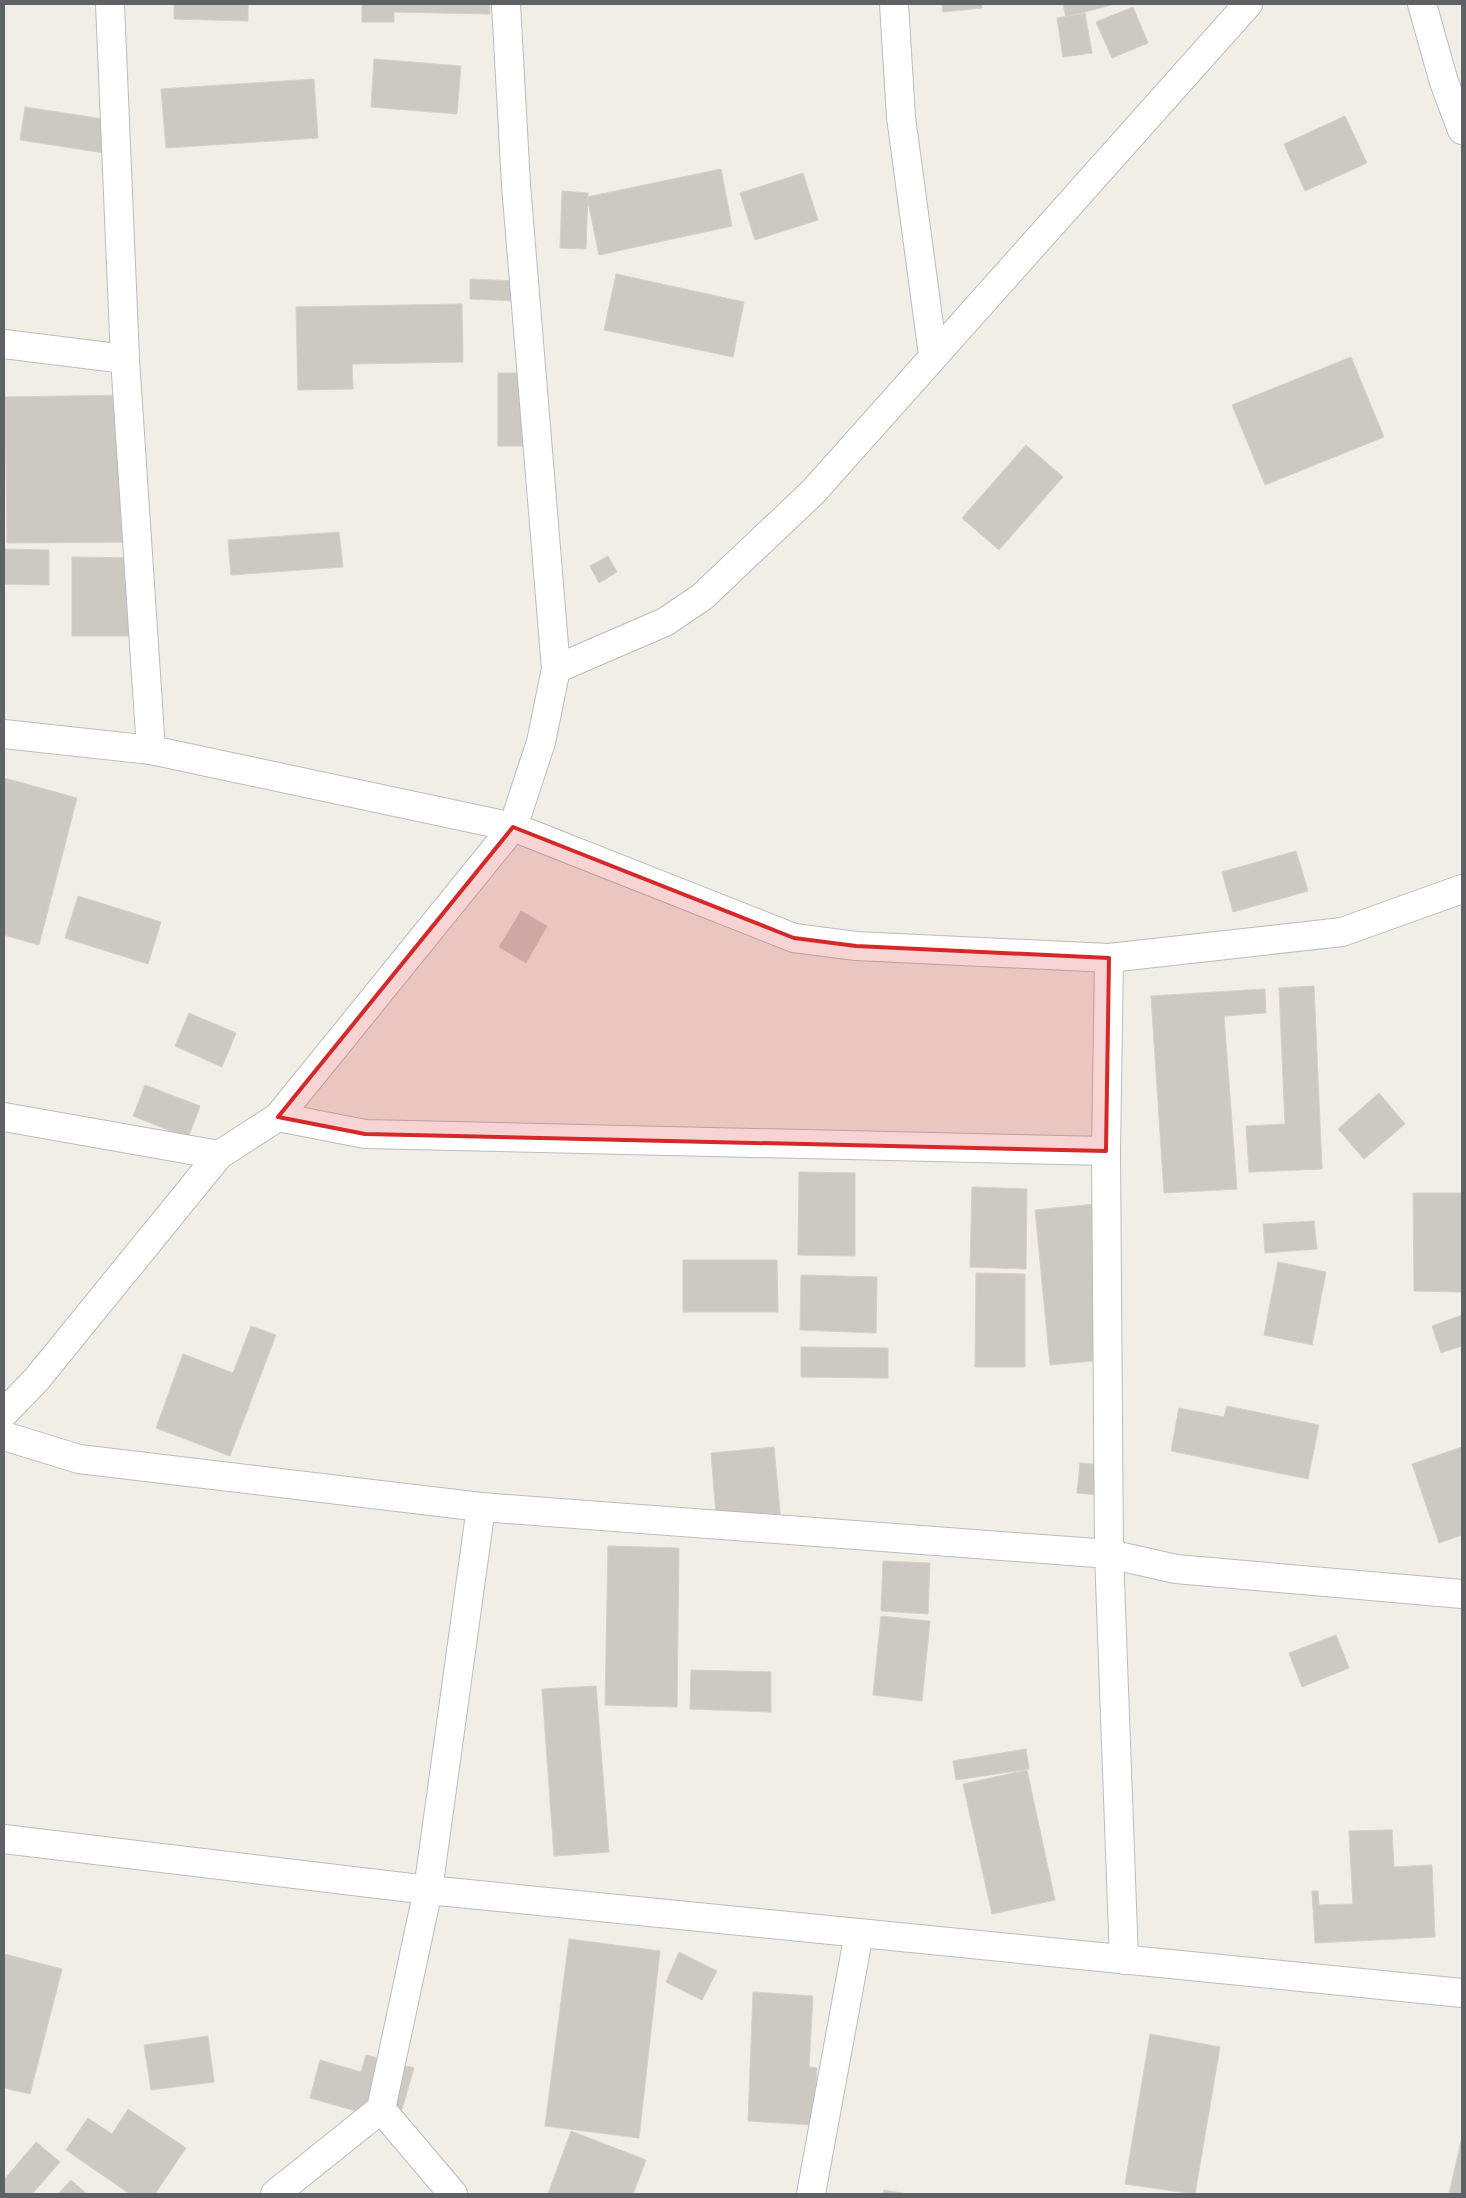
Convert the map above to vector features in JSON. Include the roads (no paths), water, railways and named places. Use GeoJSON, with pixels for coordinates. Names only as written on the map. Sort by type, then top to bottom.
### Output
{"type":"FeatureCollection","features":[{"type":"Feature","properties":{"kind":"street"},"geometry":{"type":"LineString","coordinates":[[110,4],[125,359],[151,750]]}},
{"type":"Feature","properties":{"kind":"street"},"geometry":{"type":"LineString","coordinates":[[4,1413],[36,1380],[219,1155],[278,1117],[513,827],[541,742],[556,669],[516,184],[506,4]]}},
{"type":"Feature","properties":{"kind":"street"},"geometry":{"type":"LineString","coordinates":[[894,4],[901,117],[933,355]]}},
{"type":"Feature","properties":{"kind":"street"},"geometry":{"type":"LineString","coordinates":[[556,669],[665,622],[702,597],[813,492],[933,355],[1248,4]]}},
{"type":"Feature","properties":{"kind":"street"},"geometry":{"type":"LineString","coordinates":[[1422,4],[1444,82],[1462,130]]}},
{"type":"Feature","properties":{"kind":"street"},"geometry":{"type":"LineString","coordinates":[[4,344],[125,359]]}},
{"type":"Feature","properties":{"kind":"street"},"geometry":{"type":"LineString","coordinates":[[4,734],[151,750],[513,827],[794,938],[856,946],[1109,958],[1342,932],[1462,889]]}},
{"type":"Feature","properties":{"kind":"street"},"geometry":{"type":"LineString","coordinates":[[1109,958],[1106,1151],[1109,1554],[1124,1960]]}},
{"type":"Feature","properties":{"kind":"street"},"geometry":{"type":"LineString","coordinates":[[4,1117],[219,1155]]}},
{"type":"Feature","properties":{"kind":"street"},"geometry":{"type":"LineString","coordinates":[[278,1117],[365,1134],[1106,1151]]}},
{"type":"Feature","properties":{"kind":"street"},"geometry":{"type":"LineString","coordinates":[[4,1436],[78,1459],[481,1507],[1109,1554],[1176,1569],[1462,1594]]}},
{"type":"Feature","properties":{"kind":"street"},"geometry":{"type":"LineString","coordinates":[[275,2194],[381,2110],[428,1890],[481,1507]]}},
{"type":"Feature","properties":{"kind":"street"},"geometry":{"type":"LineString","coordinates":[[4,1839],[428,1890],[1462,1993]]}},
{"type":"Feature","properties":{"kind":"street"},"geometry":{"type":"LineString","coordinates":[[811,2194],[859,1933]]}},
{"type":"Feature","properties":{"kind":"street"},"geometry":{"type":"LineString","coordinates":[[381,2110],[454,2194]]}}]}
